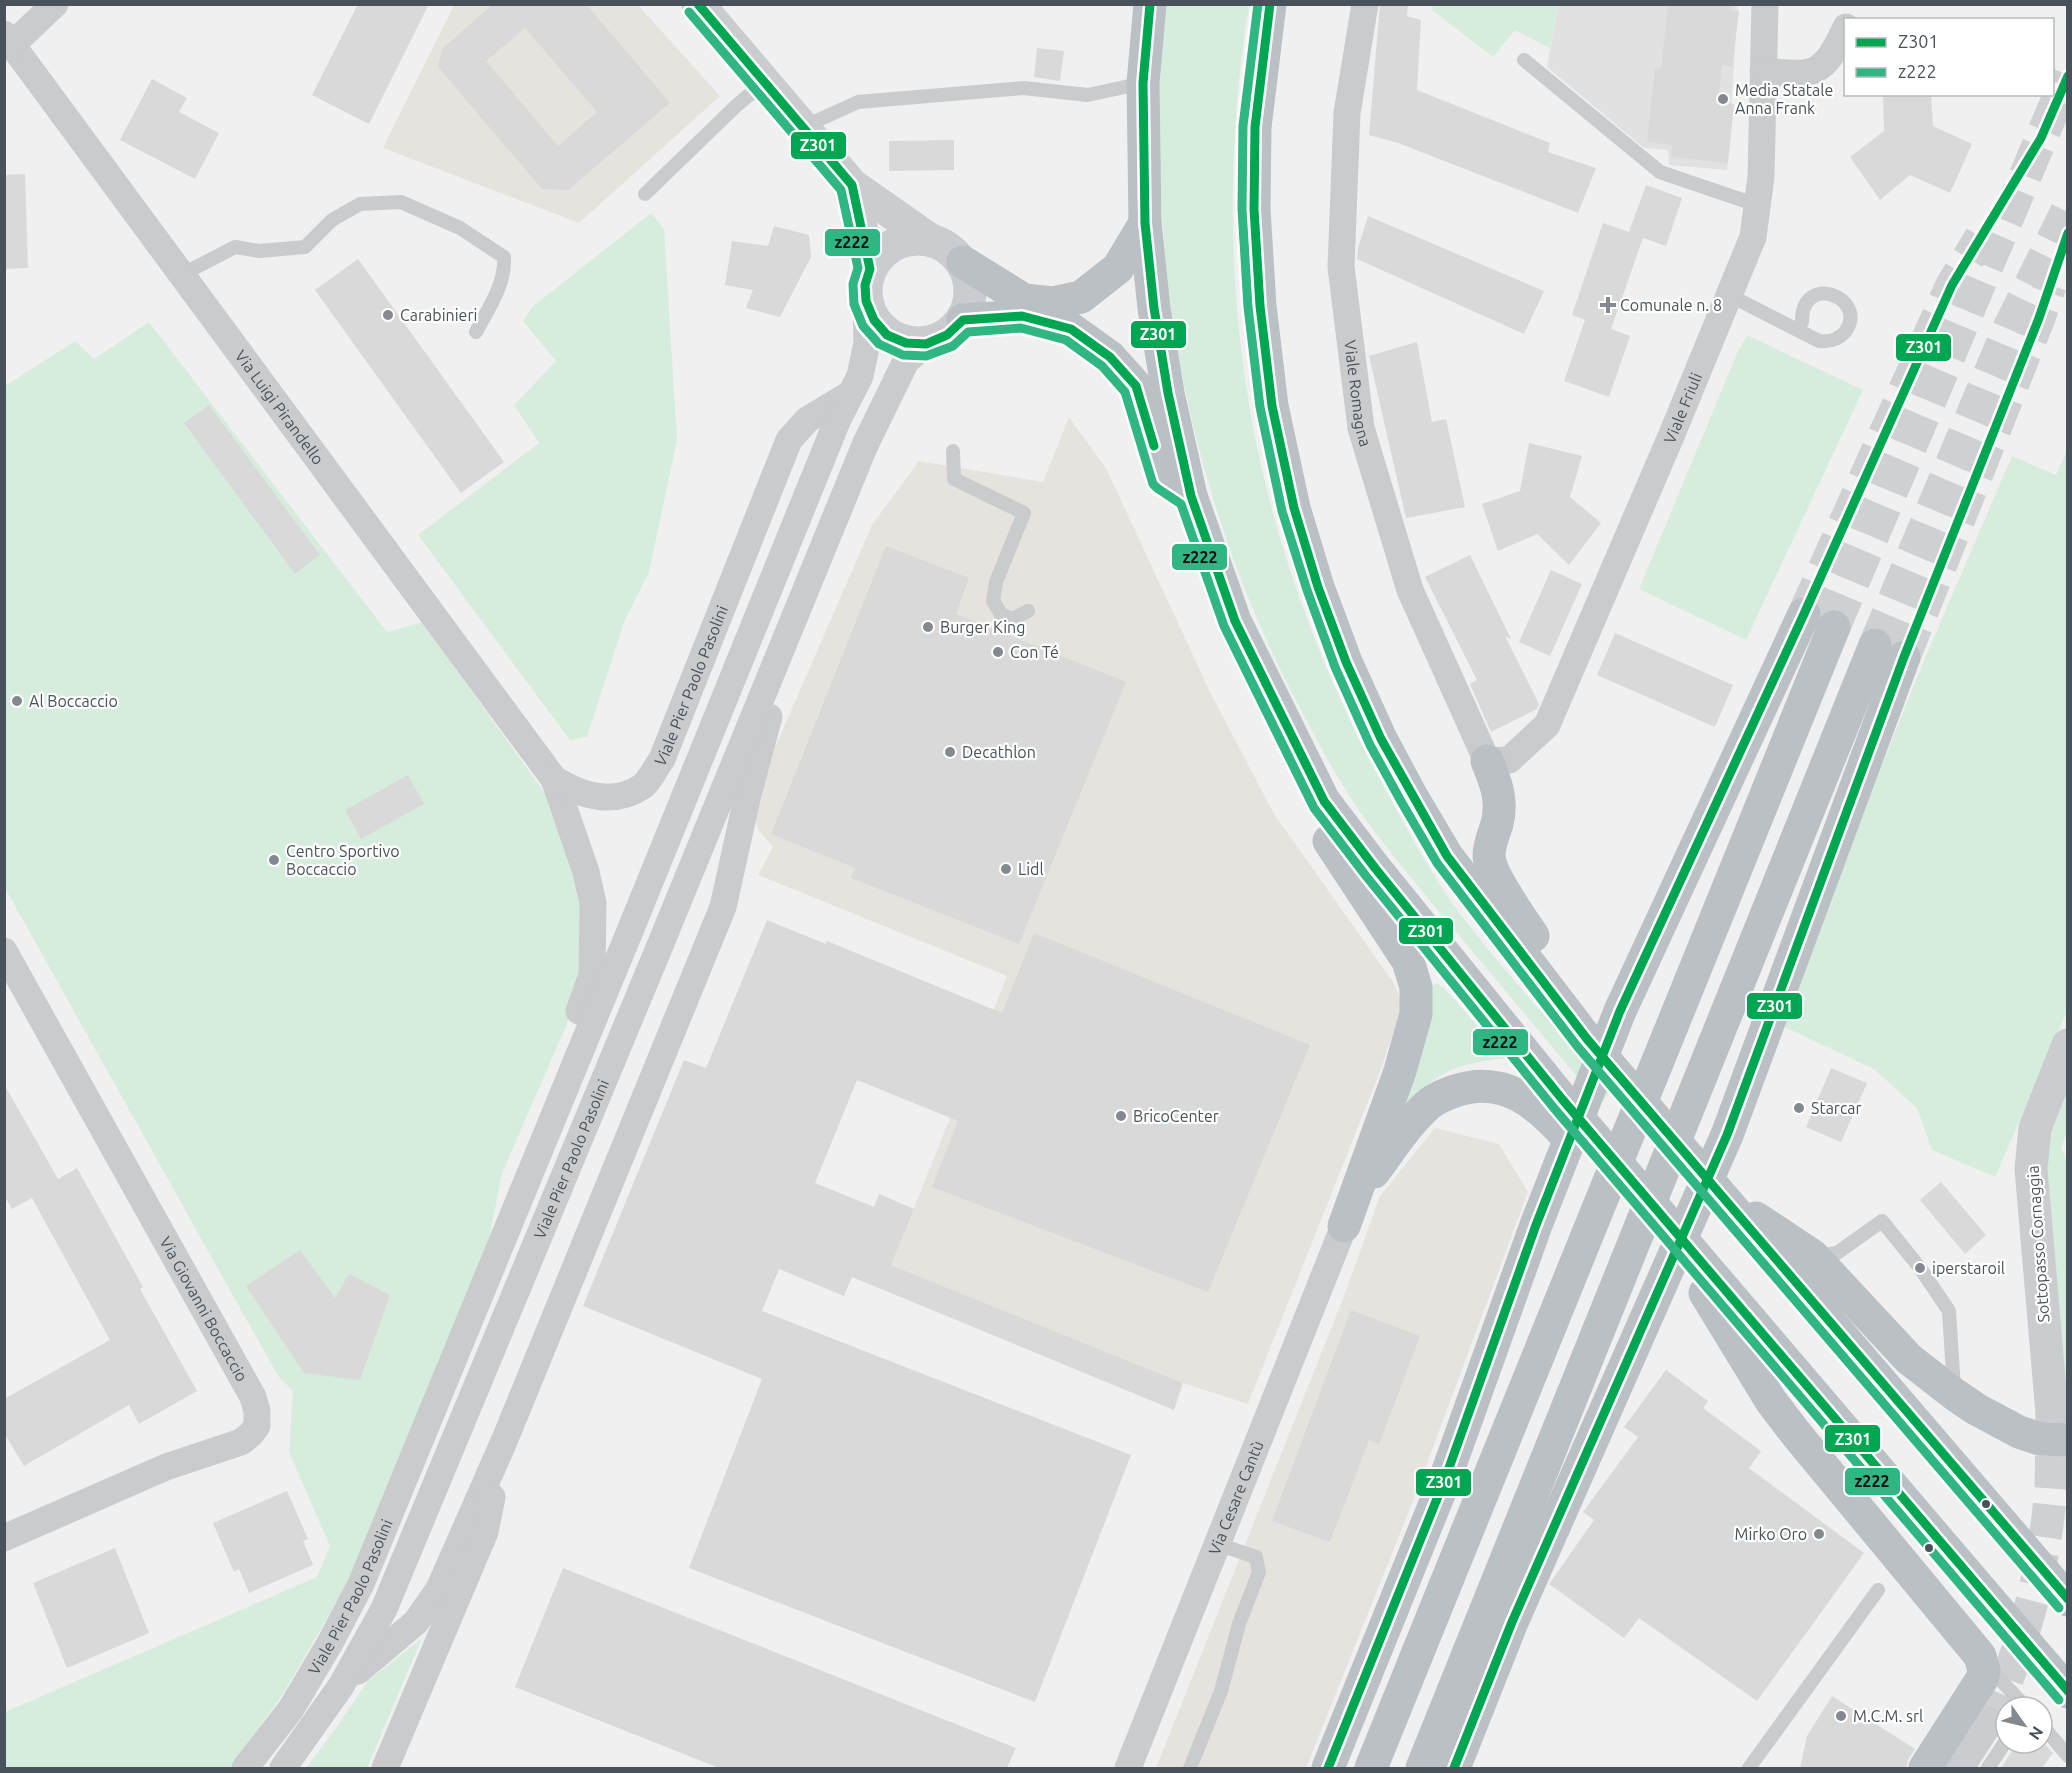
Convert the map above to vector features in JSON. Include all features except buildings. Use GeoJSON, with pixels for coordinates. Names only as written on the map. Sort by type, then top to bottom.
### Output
{"type":"FeatureCollection","features":[{"type":"Feature","properties":{"kind":"highway"},"geometry":{"type":"LineString","coordinates":[[1150,4],[1143,83],[1145,223],[1154,308],[1167,393],[1191,496],[1235,621],[1324,801],[1558,1110],[1596,1169],[1615,1182],[1645,1197],[1693,1263],[2067,1692]]}},
{"type":"Feature","properties":{"kind":"highway"},"geometry":{"type":"LineString","coordinates":[[1270,4],[1255,127],[1254,209],[1260,306],[1272,406],[1294,508],[1318,587],[1346,662],[1381,739],[1412,797],[1448,856],[1587,1039],[2067,1600]]}},
{"type":"Feature","properties":{"kind":"highway"},"geometry":{"type":"LineString","coordinates":[[963,262],[1024,300],[1053,303],[1081,297],[1118,268],[1145,223]]}},
{"type":"Feature","properties":{"kind":"highway"},"geometry":{"type":"LineString","coordinates":[[963,320],[1022,316],[1071,329],[1110,357],[1136,386],[1164,479],[1191,496]]}},
{"type":"Feature","properties":{"kind":"highway"},"geometry":{"type":"LineString","coordinates":[[1328,1768],[1444,1479],[1536,1225],[1620,1011],[1804,614]]}},
{"type":"Feature","properties":{"kind":"highway"},"geometry":{"type":"LineString","coordinates":[[1371,1768],[1834,627]]}},
{"type":"Feature","properties":{"kind":"highway"},"geometry":{"type":"LineString","coordinates":[[1422,1768],[1890,651],[1727,1136],[1512,1622],[1454,1768]]}},
{"type":"Feature","properties":{"kind":"highway"},"geometry":{"type":"LineString","coordinates":[[1488,761],[1500,798],[1500,808],[1489,854],[1492,868],[1541,948],[1587,1039]]}},
{"type":"Feature","properties":{"kind":"highway"},"geometry":{"type":"LineString","coordinates":[[1324,801],[1328,838],[1408,961],[1416,987],[1416,1014],[1404,1060],[1344,1226]]}},
{"type":"Feature","properties":{"kind":"highway"},"geometry":{"type":"LineString","coordinates":[[1344,1226],[1374,1172],[1394,1146],[1430,1103],[1446,1094],[1463,1088],[1480,1086],[1496,1088],[1514,1092],[1528,1100],[1558,1110]]}},
{"type":"Feature","properties":{"kind":"highway"},"geometry":{"type":"LineString","coordinates":[[1720,1193],[1813,1256],[1909,1359],[1954,1394],[1985,1415],[2019,1432],[2040,1439],[2060,1427]]}},
{"type":"Feature","properties":{"kind":"highway"},"geometry":{"type":"LineString","coordinates":[[1693,1263],[1771,1401],[1977,1651],[1983,1662],[1984,1670],[1978,1687],[1925,1768]]}},
{"type":"Feature","properties":{"kind":"street"},"geometry":{"type":"LineString","coordinates":[[8,40],[55,4]]}},
{"type":"Feature","properties":{"kind":"street"},"geometry":{"type":"LineString","coordinates":[[698,4],[852,185],[929,239],[948,248],[963,262],[970,281],[970,301],[963,320],[947,335],[926,344],[906,343],[888,335],[874,320],[866,302],[866,285],[870,269],[880,254],[894,244],[911,238],[929,239]]}},
{"type":"Feature","properties":{"kind":"street","name":"Viale Romagna"},"geometry":{"type":"LineString","coordinates":[[1365,4],[1347,113],[1341,267],[1361,428],[1410,590],[1488,761]]}},
{"type":"Feature","properties":{"kind":"street","name":"Viale Friuli"},"geometry":{"type":"LineString","coordinates":[[1488,761],[1509,760],[1547,725],[1668,445],[1753,237],[1761,177],[1765,4]]}},
{"type":"Feature","properties":{"kind":"street"},"geometry":{"type":"LineString","coordinates":[[1850,18],[1856,4]]}},
{"type":"Feature","properties":{"kind":"street"},"geometry":{"type":"LineString","coordinates":[[1764,71],[1801,74],[1814,72],[1826,63],[1836,50],[1844,30]]}},
{"type":"Feature","properties":{"kind":"street","name":"Via Luigi Pirandello"},"geometry":{"type":"LineString","coordinates":[[8,40],[554,779]]}},
{"type":"Feature","properties":{"kind":"street"},"geometry":{"type":"LineString","coordinates":[[852,185],[870,269]]}},
{"type":"Feature","properties":{"kind":"street","name":"Viale Pier Paolo Pasolini"},"geometry":{"type":"LineString","coordinates":[[245,1768],[291,1709],[361,1584],[838,419],[860,376],[867,343],[866,302]]}},
{"type":"Feature","properties":{"kind":"street","name":"Viale Pier Paolo Pasolini"},"geometry":{"type":"LineString","coordinates":[[283,1768],[341,1686],[384,1609],[865,445],[906,361],[926,344]]}},
{"type":"Feature","properties":{"kind":"street","name":"Viale Pier Paolo Pasolini"},"geometry":{"type":"LineString","coordinates":[[554,779],[573,791],[596,798],[624,795],[644,785],[662,759],[789,440],[807,420],[850,394]]}},
{"type":"Feature","properties":{"kind":"street","name":"Viale Pier Paolo Pasolini"},"geometry":{"type":"LineString","coordinates":[[341,1686],[416,1622],[439,1589],[505,1439],[723,907],[748,794],[768,725],[791,626]]}},
{"type":"Feature","properties":{"kind":"street","name":"Viale Pier Paolo Pasolini"},"geometry":{"type":"LineString","coordinates":[[528,1179],[520,1155],[564,1056],[592,975],[593,903],[586,872],[554,779]]}},
{"type":"Feature","properties":{"kind":"street","name":"Via Giovanni Boccaccio"},"geometry":{"type":"LineString","coordinates":[[4,951],[253,1397],[257,1411],[257,1426],[240,1442],[166,1467],[4,1538]]}},
{"type":"Feature","properties":{"kind":"street","name":"Sottopasso Cornaggia"},"geometry":{"type":"LineString","coordinates":[[2060,1427],[2031,1169],[2035,1128],[2067,1045]]}},
{"type":"Feature","properties":{"kind":"street","name":"Via Cesare Cantù"},"geometry":{"type":"LineString","coordinates":[[1128,1768],[1344,1226]]}},
{"type":"Feature","properties":{"kind":"street","name":"Viale Pier Paolo Pasolini"},"geometry":{"type":"LineString","coordinates":[[385,1768],[485,1532],[505,1439]]}},
{"type":"Feature","properties":{"kind":"street"},"geometry":{"type":"LineString","coordinates":[[1957,1768],[1994,1734]]}},
{"type":"Feature","properties":{"kind":"lane"},"geometry":{"type":"LineString","coordinates":[[1524,60],[1660,172],[1757,205]]}},
{"type":"Feature","properties":{"kind":"lane"},"geometry":{"type":"LineString","coordinates":[[645,194],[765,82]]}},
{"type":"Feature","properties":{"kind":"lane"},"geometry":{"type":"LineString","coordinates":[[802,127],[858,102],[1023,88],[1088,95],[1143,83]]}},
{"type":"Feature","properties":{"kind":"lane"},"geometry":{"type":"LineString","coordinates":[[181,274],[235,247],[259,251],[305,247],[332,220],[360,204],[400,202],[460,228],[504,257],[505,269],[498,290],[476,332]]}},
{"type":"Feature","properties":{"kind":"lane"},"geometry":{"type":"LineString","coordinates":[[1729,295],[1819,341],[1835,340],[1842,335],[1847,329],[1850,313],[1836,295],[1821,294],[1813,297],[1804,307],[1802,322]]}},
{"type":"Feature","properties":{"kind":"lane"},"geometry":{"type":"LineString","coordinates":[[953,451],[954,479],[1024,513],[996,582],[993,601],[1001,614],[1012,619],[1028,611]]}},
{"type":"Feature","properties":{"kind":"lane"},"geometry":{"type":"LineString","coordinates":[[1813,1256],[1836,1253],[1882,1221],[1920,1268],[1949,1311],[1954,1394]]}},
{"type":"Feature","properties":{"kind":"lane"},"geometry":{"type":"LineString","coordinates":[[1190,1768],[1221,1691],[1239,1624],[1259,1572],[1256,1557],[1218,1544]]}},
{"type":"Feature","properties":{"kind":"lane"},"geometry":{"type":"LineString","coordinates":[[1749,1768],[1878,1590]]}},
{"type":"Feature","properties":{"kind":"lane"},"geometry":{"type":"LineString","coordinates":[[1983,1662],[2015,1695]]}},
{"type":"Feature","properties":{"kind":"lane"},"geometry":{"type":"LineString","coordinates":[[2054,1740],[2067,1756]]}},
{"type":"Feature","properties":{"kind":"lane"},"geometry":{"type":"LineString","coordinates":[[1988,1768],[1994,1741]]}},
{"type":"Feature","properties":{"kind":"shaded area"},"geometry":{"type":"Polygon","coordinates":[[[454,5],[638,5],[720,96],[579,223],[383,148],[454,5]]]}},
{"type":"Feature","properties":{"kind":"shaded area"},"geometry":{"type":"Polygon","coordinates":[[[1558,5],[1738,5],[1727,170],[1669,165],[1668,150],[1644,148],[1547,67],[1558,5]]]}},
{"type":"Feature","properties":{"kind":"shaded area"},"geometry":{"type":"Polygon","coordinates":[[[1069,417],[1107,470],[1210,692],[1274,814],[1393,982],[1403,1005],[1379,1074],[1248,1404],[1183,1383],[891,1265],[1007,976],[758,875],[773,847],[759,831],[750,805],[872,525],[919,461],[1043,482],[1069,417]]]}},
{"type":"Feature","properties":{"kind":"shaded area"},"geometry":{"type":"Polygon","coordinates":[[[1435,1128],[1499,1144],[1528,1192],[1413,1501],[1306,1768],[1156,1768],[1344,1296],[1380,1196],[1435,1128]]]}},
{"type":"Feature","properties":{"kind":"green space"},"geometry":{"type":"Polygon","coordinates":[[[1433,4],[1558,5],[1550,48],[1515,30],[1493,57],[1432,10],[1433,4]]]}},
{"type":"Feature","properties":{"kind":"green space"},"geometry":{"type":"Polygon","coordinates":[[[1162,5],[1249,5],[1237,108],[1234,161],[1234,265],[1238,318],[1252,421],[1274,518],[1324,661],[1366,753],[1431,871],[1478,937],[1611,1091],[1600,1104],[1408,875],[1358,809],[1300,708],[1249,598],[1208,483],[1180,364],[1170,304],[1162,214],[1160,154],[1162,5]]]}},
{"type":"Feature","properties":{"kind":"green space"},"geometry":{"type":"Polygon","coordinates":[[[651,213],[664,229],[677,440],[649,572],[624,622],[587,737],[570,740],[418,535],[539,443],[514,405],[556,361],[523,321],[532,307],[651,213]]]}},
{"type":"Feature","properties":{"kind":"green space","name":"Centro Sportivo Boccaccio"},"geometry":{"type":"Polygon","coordinates":[[[149,322],[387,632],[422,622],[544,792],[584,906],[584,968],[567,1024],[502,1173],[487,1250],[351,1577],[283,1694],[230,1768],[5,1768],[5,1712],[317,1577],[330,1546],[289,1452],[293,1391],[278,1376],[5,888],[5,386],[75,341],[94,359],[149,322]]]}},
{"type":"Feature","properties":{"kind":"green space"},"geometry":{"type":"Polygon","coordinates":[[[1747,335],[1863,390],[1746,640],[1639,589],[1738,351],[1747,335]]]}},
{"type":"Feature","properties":{"kind":"green space"},"geometry":{"type":"Polygon","coordinates":[[[2067,450],[2067,1011],[1995,1177],[1932,1150],[1917,1108],[1874,1069],[1778,1024],[1922,665],[2012,456],[2056,475],[2067,450]]]}},
{"type":"Feature","properties":{"kind":"green space"},"geometry":{"type":"Polygon","coordinates":[[[1437,983],[1445,989],[1506,1058],[1473,1063],[1448,1072],[1426,1086],[1402,1109],[1430,988],[1437,983]]]}},
{"type":"Feature","properties":{"kind":"green space"},"geometry":{"type":"Polygon","coordinates":[[[2067,1080],[2067,1133],[2061,1147],[2068,1164],[2067,1378],[2063,1378],[2045,1173],[2048,1131],[2067,1080]]]}},
{"type":"Feature","properties":{"kind":"green space"},"geometry":{"type":"Polygon","coordinates":[[[422,1638],[367,1768],[306,1768],[367,1682],[422,1638]]]}},
{"type":"Feature","properties":{"kind":"tunnel"},"geometry":{"type":"LineString","coordinates":[[1834,627],[2068,75]]}},
{"type":"Feature","properties":{"kind":"tunnel"},"geometry":{"type":"LineString","coordinates":[[1875,645],[2009,328],[2068,209]]}},
{"type":"Feature","properties":{"kind":"tunnel"},"geometry":{"type":"LineString","coordinates":[[1804,614],[1952,285],[1981,237]]}},
{"type":"Feature","properties":{"kind":"tunnel"},"geometry":{"type":"LineString","coordinates":[[1904,657],[2039,318],[2050,285]]}},
{"type":"Feature","properties":{"kind":"tunnel"},"geometry":{"type":"LineString","coordinates":[[1986,1723],[2000,1697],[2017,1652],[2039,1570],[2047,1528],[2051,1486],[2052,1413]]}},
{"type":"Feature","properties":{"kind":"transit line","name":"Z301"},"geometry":{"type":"LineString","coordinates":[[698,4],[852,185],[870,269],[865,285],[866,301],[874,320],[887,335],[906,343],[926,344],[947,335],[963,320],[1022,316],[1071,329],[1110,357],[1136,386],[1154,446]]}},
{"type":"Feature","properties":{"kind":"transit line","name":"Z301"},"geometry":{"type":"LineString","coordinates":[[1150,4],[1143,83],[1145,223],[1154,308],[1168,393],[1191,496],[1235,621],[1324,801],[1375,868],[1562,1099],[2068,1691]]}},
{"type":"Feature","properties":{"kind":"transit line","name":"z222"},"geometry":{"type":"LineString","coordinates":[[1258,4],[1243,126],[1242,209],[1248,307],[1260,407],[1282,511],[1307,590],[1335,667],[1370,745],[1437,863],[1577,1046],[2059,1608]]}},
{"type":"Feature","properties":{"kind":"transit line","name":"Z301"},"geometry":{"type":"LineString","coordinates":[[1270,4],[1255,127],[1254,209],[1260,306],[1272,406],[1294,508],[1318,587],[1346,662],[1381,739],[1447,856],[1587,1039],[2068,1599]]}},
{"type":"Feature","properties":{"kind":"transit line","name":"z222"},"geometry":{"type":"LineString","coordinates":[[689,12],[841,190],[858,268],[853,284],[854,304],[863,326],[879,344],[903,355],[926,356],[953,346],[968,332],[1021,328],[1066,340],[1102,366],[1125,392],[1153,484],[1181,504],[1224,626],[1314,808],[1366,876],[1553,1107],[2059,1700]]}},
{"type":"Feature","properties":{"kind":"transit line","name":"Z301"},"geometry":{"type":"LineString","coordinates":[[1328,1768],[1445,1479],[1536,1225],[1620,1011],[1804,614],[1952,285],[2041,138],[2068,76]]}},
{"type":"Feature","properties":{"kind":"transit line","name":"Z301"},"geometry":{"type":"LineString","coordinates":[[1454,1768],[1512,1622],[1727,1135],[1904,657],[2039,318],[2068,233]]}},
{"type":"Feature","properties":{"kind":"place","name":"Media Statale Anna Frank"},"geometry":{"type":"Point","coordinates":[1723,99]}},
{"type":"Feature","properties":{"kind":"place","name":"Comunale n. 8"},"geometry":{"type":"Point","coordinates":[1608,305]}},
{"type":"Feature","properties":{"kind":"place","name":"Carabinieri"},"geometry":{"type":"Point","coordinates":[388,315]}},
{"type":"Feature","properties":{"kind":"place","name":"Burger King"},"geometry":{"type":"Point","coordinates":[928,627]}},
{"type":"Feature","properties":{"kind":"place","name":"Con Té"},"geometry":{"type":"Point","coordinates":[998,652]}},
{"type":"Feature","properties":{"kind":"place","name":"Al Boccaccio"},"geometry":{"type":"Point","coordinates":[17,701]}},
{"type":"Feature","properties":{"kind":"place","name":"Decathlon"},"geometry":{"type":"Point","coordinates":[950,752]}},
{"type":"Feature","properties":{"kind":"place","name":"Centro Sportivo Boccaccio"},"geometry":{"type":"Point","coordinates":[274,860]}},
{"type":"Feature","properties":{"kind":"place","name":"Lidl"},"geometry":{"type":"Point","coordinates":[1006,869]}},
{"type":"Feature","properties":{"kind":"place","name":"Starcar"},"geometry":{"type":"Point","coordinates":[1799,1108]}},
{"type":"Feature","properties":{"kind":"place","name":"BricoCenter"},"geometry":{"type":"Point","coordinates":[1121,1116]}},
{"type":"Feature","properties":{"kind":"place","name":"iperstaroil"},"geometry":{"type":"Point","coordinates":[1920,1268]}},
{"type":"Feature","properties":{"kind":"place","name":"Mirko Oro"},"geometry":{"type":"Point","coordinates":[1819,1534]}},
{"type":"Feature","properties":{"kind":"place","name":"M.C.M. srl"},"geometry":{"type":"Point","coordinates":[1841,1716]}}]}
